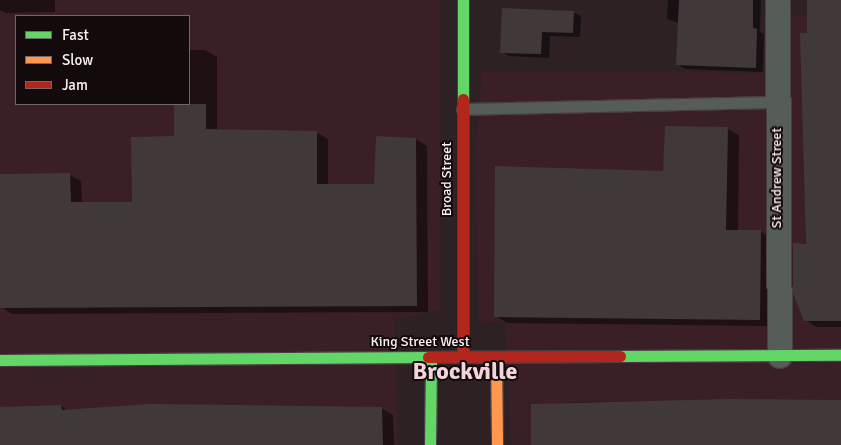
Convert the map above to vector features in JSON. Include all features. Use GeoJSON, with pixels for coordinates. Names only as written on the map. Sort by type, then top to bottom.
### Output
{"type":"FeatureCollection","features":[{"type":"Feature","properties":{"kind":"main road","name":"Broad Street"},"geometry":{"type":"LineString","coordinates":[[463,357],[462,109],[464,0]]}},
{"type":"Feature","properties":{"kind":"main road","name":"King Street West"},"geometry":{"type":"LineString","coordinates":[[0,360],[841,355]]}},
{"type":"Feature","properties":{"kind":"main road"},"geometry":{"type":"LineString","coordinates":[[430,445],[431,357]]}},
{"type":"Feature","properties":{"kind":"main road"},"geometry":{"type":"LineString","coordinates":[[496,357],[497,445]]}},
{"type":"Feature","properties":{"kind":"street","name":"St Andrew Street"},"geometry":{"type":"LineString","coordinates":[[778,0],[777,102],[780,356]]}},
{"type":"Feature","properties":{"kind":"lane"},"geometry":{"type":"LineString","coordinates":[[462,109],[777,102]]}},
{"type":"Feature","properties":{"kind":"shaded area"},"geometry":{"type":"Polygon","coordinates":[[[0,0],[440,0],[440,310],[395,319],[398,445],[0,445],[0,0]]]}},
{"type":"Feature","properties":{"kind":"shaded area"},"geometry":{"type":"Polygon","coordinates":[[[764,14],[841,16],[841,445],[511,445],[505,323],[479,321],[475,159],[482,71],[763,73],[764,14]]]}},
{"type":"Feature","properties":{"kind":"building"},"geometry":{"type":"Polygon","coordinates":[[[679,0],[753,0],[753,28],[757,29],[756,68],[676,65],[679,0]]]}},
{"type":"Feature","properties":{"kind":"building"},"geometry":{"type":"Polygon","coordinates":[[[807,0],[841,0],[841,321],[804,321],[793,293],[793,243],[806,244],[800,33],[807,33],[807,0]]]}},
{"type":"Feature","properties":{"kind":"building"},"geometry":{"type":"Polygon","coordinates":[[[502,8],[574,11],[573,33],[542,32],[541,54],[500,53],[502,8]]]}},
{"type":"Feature","properties":{"kind":"building"},"geometry":{"type":"Polygon","coordinates":[[[190,104],[206,104],[206,129],[317,131],[317,184],[374,184],[376,136],[416,138],[417,306],[0,308],[0,174],[70,173],[71,202],[132,202],[131,137],[174,136],[174,105],[190,104]]]}},
{"type":"Feature","properties":{"kind":"building"},"geometry":{"type":"Polygon","coordinates":[[[665,126],[728,127],[726,230],[761,230],[760,320],[494,317],[495,166],[663,171],[665,126]]]}},
{"type":"Feature","properties":{"kind":"building"},"geometry":{"type":"Polygon","coordinates":[[[728,399],[841,400],[841,445],[531,445],[531,404],[728,399]]]}},
{"type":"Feature","properties":{"kind":"building"},"geometry":{"type":"Polygon","coordinates":[[[150,404],[382,407],[383,445],[0,445],[0,407],[61,405],[62,410],[150,404]]]}},
{"type":"Feature","properties":{"kind":"traffic: fast"},"geometry":{"type":"LineString","coordinates":[[463,0],[463,99]]}},
{"type":"Feature","properties":{"kind":"traffic: fast"},"geometry":{"type":"LineString","coordinates":[[620,356],[841,355]]}},
{"type":"Feature","properties":{"kind":"traffic: fast"},"geometry":{"type":"LineString","coordinates":[[0,360],[428,357]]}},
{"type":"Feature","properties":{"kind":"traffic: fast"},"geometry":{"type":"LineString","coordinates":[[430,445],[431,357]]}},
{"type":"Feature","properties":{"kind":"traffic: slow"},"geometry":{"type":"LineString","coordinates":[[496,357],[497,445]]}},
{"type":"Feature","properties":{"kind":"traffic: jam"},"geometry":{"type":"LineString","coordinates":[[463,99],[463,357]]}},
{"type":"Feature","properties":{"kind":"traffic: jam"},"geometry":{"type":"LineString","coordinates":[[428,357],[620,356]]}},
{"type":"Feature","properties":{"kind":"district","name":"Brockville"},"geometry":{"type":"Point","coordinates":[465,372]}}]}
